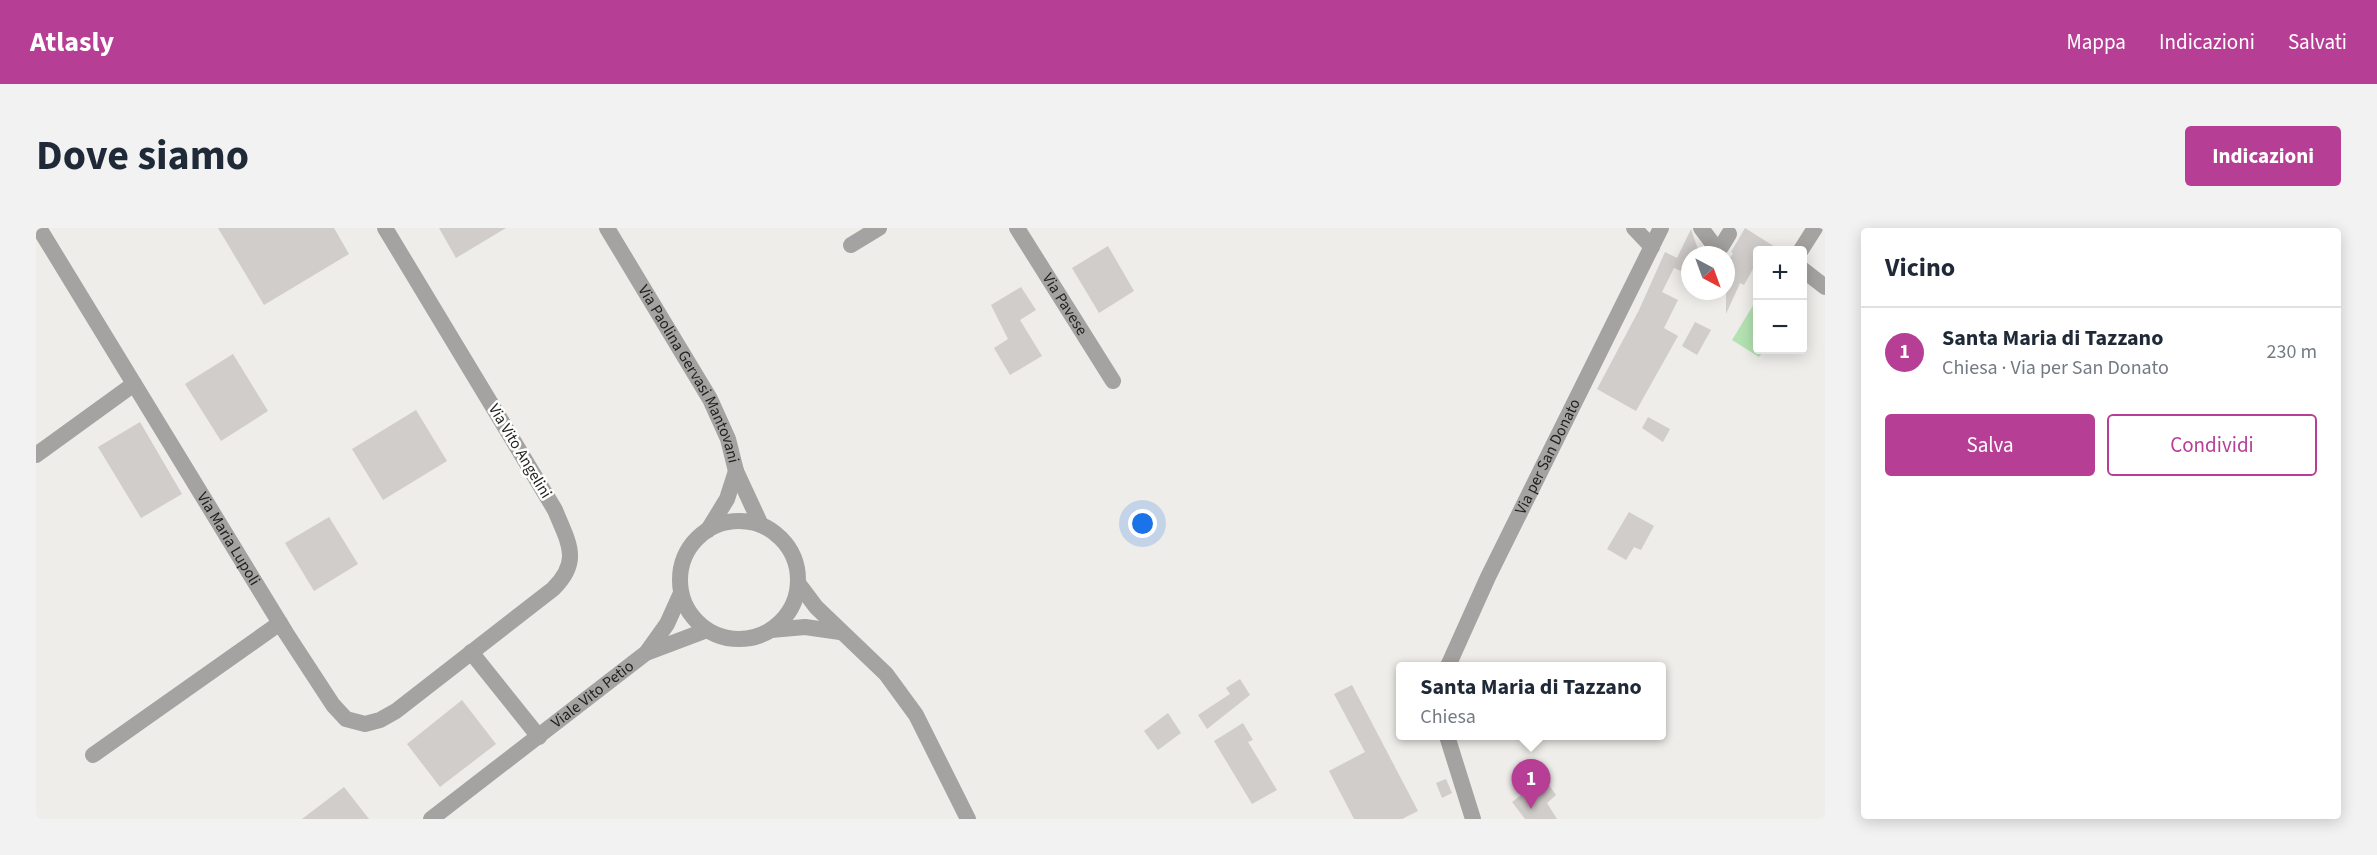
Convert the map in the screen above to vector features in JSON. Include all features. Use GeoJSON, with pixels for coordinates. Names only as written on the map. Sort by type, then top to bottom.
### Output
{"type":"FeatureCollection","features":[{"type":"Feature","properties":{"kind":"street","name":"Via Maria Lupoli"},"geometry":{"type":"LineString","coordinates":[[39,228],[280,622],[333,705],[346,719],[365,724],[396,711],[471,652]]}},
{"type":"Feature","properties":{"kind":"street","name":"Via Vito Angelini"},"geometry":{"type":"LineString","coordinates":[[386,228],[555,510],[572,552],[564,578],[471,652]]}},
{"type":"Feature","properties":{"kind":"street","name":"Via Paolina Gervasi Mantovani"},"geometry":{"type":"LineString","coordinates":[[607,228],[710,399],[728,439],[736,471],[761,525]]}},
{"type":"Feature","properties":{"kind":"street"},"geometry":{"type":"LineString","coordinates":[[851,245],[879,228]]}},
{"type":"Feature","properties":{"kind":"street","name":"Via Pavese"},"geometry":{"type":"LineString","coordinates":[[1017,228],[1113,381]]}},
{"type":"Feature","properties":{"kind":"street"},"geometry":{"type":"LineString","coordinates":[[1634,228],[1652,247]]}},
{"type":"Feature","properties":{"kind":"street","name":"Via per San Donato"},"geometry":{"type":"LineString","coordinates":[[1450,662],[1488,577],[1661,228]]}},
{"type":"Feature","properties":{"kind":"street"},"geometry":{"type":"LineString","coordinates":[[1701,228],[1716,248],[1721,247],[1729,234]]}},
{"type":"Feature","properties":{"kind":"street"},"geometry":{"type":"LineString","coordinates":[[1804,246],[1815,228]]}},
{"type":"Feature","properties":{"kind":"street"},"geometry":{"type":"LineString","coordinates":[[1807,272],[1825,287]]}},
{"type":"Feature","properties":{"kind":"street"},"geometry":{"type":"LineString","coordinates":[[36,455],[134,384]]}},
{"type":"Feature","properties":{"kind":"street"},"geometry":{"type":"LineString","coordinates":[[646,653],[667,624],[681,593],[682,564],[688,551],[708,530],[727,499],[736,471]]}},
{"type":"Feature","properties":{"kind":"street"},"geometry":{"type":"LineString","coordinates":[[708,530],[734,521],[761,525],[777,535],[789,549],[796,565],[798,583],[794,602],[783,619],[771,630]]}},
{"type":"Feature","properties":{"kind":"street"},"geometry":{"type":"LineString","coordinates":[[798,583],[816,607],[840,632],[886,674],[916,715],[968,819]]}},
{"type":"Feature","properties":{"kind":"street"},"geometry":{"type":"LineString","coordinates":[[681,593],[695,620],[707,630],[722,637],[739,640],[755,637],[771,630],[805,627],[840,632]]}},
{"type":"Feature","properties":{"kind":"street"},"geometry":{"type":"LineString","coordinates":[[93,755],[280,622]]}},
{"type":"Feature","properties":{"kind":"street"},"geometry":{"type":"LineString","coordinates":[[646,653],[707,630]]}},
{"type":"Feature","properties":{"kind":"street","name":"Viale Vito Petìo"},"geometry":{"type":"LineString","coordinates":[[471,652],[539,737]]}},
{"type":"Feature","properties":{"kind":"street","name":"Viale Vito Petìo"},"geometry":{"type":"LineString","coordinates":[[431,819],[646,653]]}},
{"type":"Feature","properties":{"kind":"street"},"geometry":{"type":"LineString","coordinates":[[1449,740],[1473,819]]}},
{"type":"Feature","properties":{"kind":"green space"},"geometry":{"type":"Polygon","coordinates":[[[1753,306],[1753,353],[1732,340],[1753,306]]]}},
{"type":"Feature","properties":{"kind":"building"},"geometry":{"type":"Polygon","coordinates":[[[218,228],[334,228],[349,254],[264,305],[218,228]]]}},
{"type":"Feature","properties":{"kind":"building"},"geometry":{"type":"Polygon","coordinates":[[[439,228],[506,228],[456,258],[439,228]]]}},
{"type":"Feature","properties":{"kind":"building"},"geometry":{"type":"Polygon","coordinates":[[[1745,228],[1774,246],[1753,246],[1753,269],[1744,285],[1740,283],[1735,294],[1735,246],[1745,228]]]}},
{"type":"Feature","properties":{"kind":"building"},"geometry":{"type":"Polygon","coordinates":[[[1691,229],[1697,246],[1683,246],[1691,229]]]}},
{"type":"Feature","properties":{"kind":"building"},"geometry":{"type":"Polygon","coordinates":[[[1108,246],[1134,291],[1099,313],[1072,268],[1108,246]]]}},
{"type":"Feature","properties":{"kind":"building"},"geometry":{"type":"Polygon","coordinates":[[[1681,250],[1681,271],[1674,268],[1662,292],[1678,300],[1664,328],[1678,336],[1636,411],[1597,389],[1639,310],[1665,252],[1677,258],[1681,250]]]}},
{"type":"Feature","properties":{"kind":"building"},"geometry":{"type":"Polygon","coordinates":[[[1021,287],[1036,310],[1020,320],[1042,356],[1010,375],[994,348],[1008,339],[991,305],[1021,287]]]}},
{"type":"Feature","properties":{"kind":"building"},"geometry":{"type":"Polygon","coordinates":[[[1726,300],[1732,300],[1726,314],[1726,300]]]}},
{"type":"Feature","properties":{"kind":"building"},"geometry":{"type":"Polygon","coordinates":[[[1695,322],[1711,330],[1697,355],[1682,346],[1695,322]]]}},
{"type":"Feature","properties":{"kind":"building"},"geometry":{"type":"Polygon","coordinates":[[[233,354],[268,411],[221,441],[185,384],[233,354]]]}},
{"type":"Feature","properties":{"kind":"building"},"geometry":{"type":"Polygon","coordinates":[[[416,410],[447,461],[383,500],[352,449],[416,410]]]}},
{"type":"Feature","properties":{"kind":"building"},"geometry":{"type":"Polygon","coordinates":[[[1648,417],[1670,429],[1663,442],[1642,428],[1648,417]]]}},
{"type":"Feature","properties":{"kind":"building"},"geometry":{"type":"Polygon","coordinates":[[[140,422],[182,494],[141,518],[98,447],[140,422]]]}},
{"type":"Feature","properties":{"kind":"building"},"geometry":{"type":"Polygon","coordinates":[[[1629,512],[1654,526],[1641,550],[1634,547],[1626,560],[1607,549],[1629,512]]]}},
{"type":"Feature","properties":{"kind":"building"},"geometry":{"type":"Polygon","coordinates":[[[329,517],[358,564],[314,591],[285,543],[329,517]]]}},
{"type":"Feature","properties":{"kind":"building"},"geometry":{"type":"Polygon","coordinates":[[[1240,679],[1250,695],[1207,729],[1198,715],[1230,694],[1226,688],[1240,679]]]}},
{"type":"Feature","properties":{"kind":"building"},"geometry":{"type":"Polygon","coordinates":[[[1352,685],[1418,811],[1402,819],[1354,819],[1329,771],[1365,752],[1334,694],[1352,685]]]}},
{"type":"Feature","properties":{"kind":"building"},"geometry":{"type":"Polygon","coordinates":[[[462,700],[496,744],[440,787],[407,744],[462,700]]]}},
{"type":"Feature","properties":{"kind":"building"},"geometry":{"type":"Polygon","coordinates":[[[1168,713],[1181,733],[1158,750],[1144,731],[1168,713]]]}},
{"type":"Feature","properties":{"kind":"building"},"geometry":{"type":"Polygon","coordinates":[[[1243,723],[1253,740],[1248,742],[1277,790],[1252,804],[1214,741],[1243,723]]]}},
{"type":"Feature","properties":{"kind":"building"},"geometry":{"type":"Polygon","coordinates":[[[1544,778],[1556,795],[1547,803],[1557,819],[1525,819],[1512,802],[1544,778]]]}},
{"type":"Feature","properties":{"kind":"building"},"geometry":{"type":"Polygon","coordinates":[[[1446,779],[1452,793],[1442,798],[1436,783],[1446,779]]]}},
{"type":"Feature","properties":{"kind":"building"},"geometry":{"type":"Polygon","coordinates":[[[344,787],[369,819],[302,819],[344,787]]]}},
{"type":"Feature","properties":{"kind":"place","name":"Santa Maria di Tazzano"},"geometry":{"type":"Point","coordinates":[1531,809]}}]}
